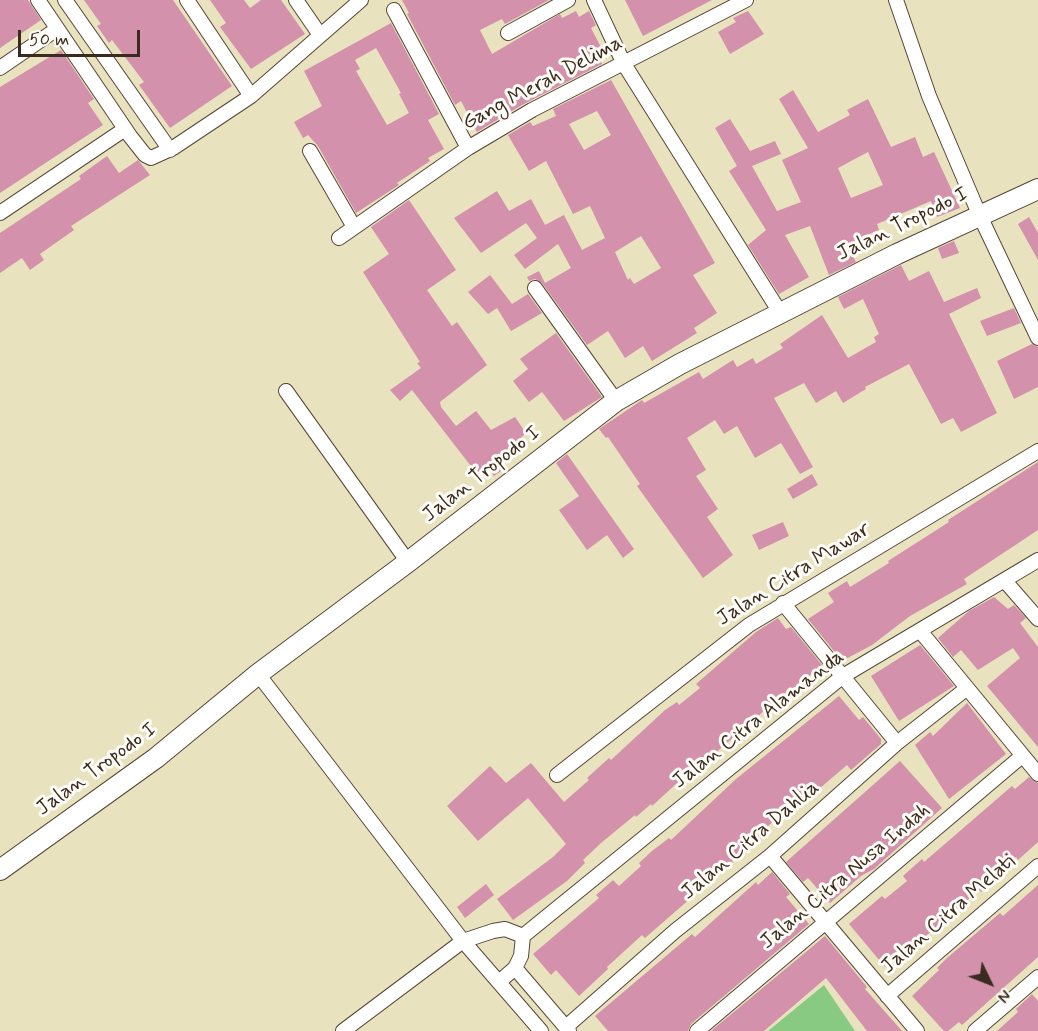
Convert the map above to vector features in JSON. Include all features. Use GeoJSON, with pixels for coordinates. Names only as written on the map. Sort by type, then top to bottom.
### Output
{"type":"FeatureCollection","features":[{"type":"Feature","properties":{"kind":"street"},"geometry":{"type":"LineString","coordinates":[[38,0],[125,129],[145,155],[151,158],[170,150],[251,96],[361,0]]}},
{"type":"Feature","properties":{"kind":"street"},"geometry":{"type":"LineString","coordinates":[[65,0],[170,150]]}},
{"type":"Feature","properties":{"kind":"street"},"geometry":{"type":"LineString","coordinates":[[187,0],[251,96]]}},
{"type":"Feature","properties":{"kind":"street"},"geometry":{"type":"LineString","coordinates":[[296,0],[320,35]]}},
{"type":"Feature","properties":{"kind":"street"},"geometry":{"type":"LineString","coordinates":[[508,33],[568,0]]}},
{"type":"Feature","properties":{"kind":"street"},"geometry":{"type":"LineString","coordinates":[[594,0],[624,64],[780,314]]}},
{"type":"Feature","properties":{"kind":"street","name":"Gang Merah Delima"},"geometry":{"type":"LineString","coordinates":[[339,238],[468,148],[532,110],[746,0]]}},
{"type":"Feature","properties":{"kind":"street"},"geometry":{"type":"LineString","coordinates":[[896,0],[929,96],[978,214],[1038,338]]}},
{"type":"Feature","properties":{"kind":"street"},"geometry":{"type":"LineString","coordinates":[[394,10],[468,148]]}},
{"type":"Feature","properties":{"kind":"street"},"geometry":{"type":"LineString","coordinates":[[0,68],[57,28]]}},
{"type":"Feature","properties":{"kind":"street"},"geometry":{"type":"LineString","coordinates":[[0,213],[125,129]]}},
{"type":"Feature","properties":{"kind":"street"},"geometry":{"type":"LineString","coordinates":[[310,151],[354,227]]}},
{"type":"Feature","properties":{"kind":"street","name":"Jalan Tropodo I"},"geometry":{"type":"LineString","coordinates":[[0,870],[156,758],[258,675],[616,400],[680,364],[978,214],[1038,189]]}},
{"type":"Feature","properties":{"kind":"street"},"geometry":{"type":"LineString","coordinates":[[536,288],[616,400]]}},
{"type":"Feature","properties":{"kind":"street"},"geometry":{"type":"LineString","coordinates":[[286,391],[408,562]]}},
{"type":"Feature","properties":{"kind":"street","name":"Jalan Citra Mawar"},"geometry":{"type":"LineString","coordinates":[[557,776],[749,625],[1038,451]]}},
{"type":"Feature","properties":{"kind":"street","name":"Jalan Citra Alamanda"},"geometry":{"type":"LineString","coordinates":[[523,936],[843,676],[921,632],[1038,560]]}},
{"type":"Feature","properties":{"kind":"street"},"geometry":{"type":"LineString","coordinates":[[1005,581],[1038,619]]}},
{"type":"Feature","properties":{"kind":"street"},"geometry":{"type":"LineString","coordinates":[[783,603],[897,743]]}},
{"type":"Feature","properties":{"kind":"street"},"geometry":{"type":"LineString","coordinates":[[921,632],[1038,774]]}},
{"type":"Feature","properties":{"kind":"street"},"geometry":{"type":"LineString","coordinates":[[258,675],[463,941],[541,1031]]}},
{"type":"Feature","properties":{"kind":"street","name":"Jalan Citra Dahlia"},"geometry":{"type":"LineString","coordinates":[[568,1029],[675,931],[770,856],[897,743],[966,689]]}},
{"type":"Feature","properties":{"kind":"street","name":"Jalan Citra Nusa Indah"},"geometry":{"type":"LineString","coordinates":[[697,1031],[1022,756]]}},
{"type":"Feature","properties":{"kind":"street"},"geometry":{"type":"LineString","coordinates":[[770,856],[917,1031]]}},
{"type":"Feature","properties":{"kind":"street","name":"Jalan Citra Melati"},"geometry":{"type":"LineString","coordinates":[[887,996],[1038,866]]}},
{"type":"Feature","properties":{"kind":"street"},"geometry":{"type":"LineString","coordinates":[[343,1031],[463,941],[505,929],[523,936],[521,956],[515,968],[499,982]]}},
{"type":"Feature","properties":{"kind":"street"},"geometry":{"type":"LineString","coordinates":[[515,968],[568,1029]]}},
{"type":"Feature","properties":{"kind":"street"},"geometry":{"type":"LineString","coordinates":[[975,1031],[1038,977]]}},
{"type":"Feature","properties":{"kind":"green space"},"geometry":{"type":"Polygon","coordinates":[[[824,985],[855,1031],[768,1031],[824,985]]]}},
{"type":"Feature","properties":{"kind":"building"},"geometry":{"type":"Polygon","coordinates":[[[0,0],[28,0],[41,20],[0,48],[0,0]]]}},
{"type":"Feature","properties":{"kind":"building"},"geometry":{"type":"Polygon","coordinates":[[[84,0],[173,0],[232,86],[170,128],[139,85],[144,82],[112,40],[109,43],[97,26],[101,24],[84,0]]]}},
{"type":"Feature","properties":{"kind":"building"},"geometry":{"type":"Polygon","coordinates":[[[210,0],[244,0],[250,8],[261,0],[281,0],[305,34],[251,69],[220,27],[226,23],[210,0]]]}},
{"type":"Feature","properties":{"kind":"building"},"geometry":{"type":"Polygon","coordinates":[[[402,0],[549,0],[505,24],[502,19],[480,30],[492,54],[560,14],[562,18],[576,11],[579,17],[589,11],[596,25],[591,28],[605,55],[599,58],[602,64],[522,105],[477,132],[461,101],[455,105],[407,14],[409,13],[402,0]]]}},
{"type":"Feature","properties":{"kind":"building"},"geometry":{"type":"Polygon","coordinates":[[[625,0],[712,0],[643,36],[625,0]]]}},
{"type":"Feature","properties":{"kind":"building"},"geometry":{"type":"Polygon","coordinates":[[[748,11],[764,34],[730,54],[718,32],[736,22],[733,18],[748,11]]]}},
{"type":"Feature","properties":{"kind":"building"},"geometry":{"type":"Polygon","coordinates":[[[391,23],[439,114],[428,120],[444,149],[428,158],[430,161],[397,183],[399,185],[356,213],[318,146],[308,135],[303,138],[294,122],[322,106],[304,71],[391,23]],[[376,48],[355,60],[360,69],[356,71],[387,125],[409,113],[399,94],[401,93],[376,48]]]}},
{"type":"Feature","properties":{"kind":"building"},"geometry":{"type":"Polygon","coordinates":[[[61,50],[94,99],[88,103],[103,125],[0,193],[0,87],[61,50]]]}},
{"type":"Feature","properties":{"kind":"building"},"geometry":{"type":"Polygon","coordinates":[[[611,80],[715,263],[693,275],[717,313],[694,328],[697,333],[652,361],[643,346],[625,358],[608,331],[587,345],[542,283],[535,279],[529,281],[527,277],[539,271],[545,283],[571,268],[558,244],[525,269],[514,255],[537,238],[526,223],[481,253],[454,218],[497,191],[509,211],[531,199],[545,225],[564,215],[582,250],[605,238],[590,206],[573,214],[546,161],[529,171],[508,135],[530,122],[533,126],[556,116],[553,109],[611,80]],[[597,111],[569,124],[584,150],[611,135],[597,111]],[[641,236],[615,252],[628,280],[630,278],[634,284],[661,268],[641,236]]]}},
{"type":"Feature","properties":{"kind":"building"},"geometry":{"type":"Polygon","coordinates":[[[793,90],[818,132],[850,115],[847,110],[868,99],[891,147],[915,137],[923,157],[934,152],[960,208],[937,217],[931,201],[877,224],[879,230],[865,236],[866,239],[847,245],[856,262],[829,275],[810,226],[785,235],[809,277],[779,294],[748,245],[766,230],[729,171],[737,166],[715,128],[730,119],[750,151],[775,141],[781,154],[752,166],[777,211],[801,202],[782,160],[808,148],[779,99],[793,90]],[[868,152],[838,168],[851,198],[883,185],[868,152]]]}},
{"type":"Feature","properties":{"kind":"building"},"geometry":{"type":"Polygon","coordinates":[[[107,156],[119,173],[138,160],[150,175],[71,226],[74,230],[40,254],[44,260],[30,270],[22,258],[0,273],[0,233],[81,179],[79,176],[107,156]]]}},
{"type":"Feature","properties":{"kind":"building"},"geometry":{"type":"Polygon","coordinates":[[[409,200],[456,270],[427,290],[452,326],[457,322],[487,365],[440,402],[441,407],[456,426],[476,411],[491,430],[515,417],[526,433],[497,459],[504,469],[494,476],[486,465],[477,474],[412,390],[400,401],[390,390],[421,368],[417,363],[420,362],[363,272],[389,254],[371,227],[409,200]]]}},
{"type":"Feature","properties":{"kind":"building"},"geometry":{"type":"Polygon","coordinates":[[[1029,217],[1038,233],[1038,260],[1018,224],[1029,217]]]}},
{"type":"Feature","properties":{"kind":"building"},"geometry":{"type":"Polygon","coordinates":[[[954,241],[959,253],[942,259],[938,248],[954,241]]]}},
{"type":"Feature","properties":{"kind":"building"},"geometry":{"type":"Polygon","coordinates":[[[901,265],[909,281],[929,271],[944,302],[977,288],[981,298],[949,314],[997,413],[961,432],[953,418],[941,424],[909,364],[865,387],[866,389],[843,403],[836,391],[816,403],[804,383],[774,398],[813,467],[800,474],[781,443],[755,458],[737,426],[724,434],[715,420],[687,438],[706,470],[696,476],[718,509],[707,517],[733,555],[703,578],[637,486],[640,484],[608,437],[606,438],[599,429],[642,400],[644,403],[699,372],[703,379],[733,360],[737,367],[753,358],[756,364],[783,348],[780,344],[822,315],[848,358],[876,342],[874,337],[879,334],[863,299],[844,309],[838,297],[901,265]]]}},
{"type":"Feature","properties":{"kind":"building"},"geometry":{"type":"Polygon","coordinates":[[[490,275],[512,304],[528,294],[542,313],[511,331],[497,308],[488,314],[468,292],[490,275]]]}},
{"type":"Feature","properties":{"kind":"building"},"geometry":{"type":"Polygon","coordinates":[[[1014,308],[1021,323],[987,336],[980,321],[1014,308]]]}},
{"type":"Feature","properties":{"kind":"building"},"geometry":{"type":"Polygon","coordinates":[[[556,333],[602,397],[564,421],[542,392],[529,402],[513,381],[528,369],[520,359],[556,333]]]}},
{"type":"Feature","properties":{"kind":"building"},"geometry":{"type":"Polygon","coordinates":[[[1032,344],[1038,347],[1038,387],[1014,399],[997,361],[1032,344]]]}},
{"type":"Feature","properties":{"kind":"building"},"geometry":{"type":"Polygon","coordinates":[[[567,454],[634,549],[623,558],[607,535],[587,550],[559,510],[579,496],[556,463],[567,454]]]}},
{"type":"Feature","properties":{"kind":"building"},"geometry":{"type":"Polygon","coordinates":[[[1038,462],[1038,530],[964,579],[967,584],[910,616],[872,645],[842,661],[808,619],[834,602],[828,593],[847,581],[850,587],[889,563],[888,561],[949,522],[948,520],[1038,462]]]}},
{"type":"Feature","properties":{"kind":"building"},"geometry":{"type":"Polygon","coordinates":[[[812,474],[818,485],[793,499],[787,489],[812,474]]]}},
{"type":"Feature","properties":{"kind":"building"},"geometry":{"type":"Polygon","coordinates":[[[783,522],[789,536],[759,550],[752,535],[783,522]]]}},
{"type":"Feature","properties":{"kind":"building"},"geometry":{"type":"Polygon","coordinates":[[[994,597],[1008,609],[1014,605],[1026,618],[1020,623],[1038,647],[1038,747],[987,686],[1020,658],[1013,648],[978,670],[961,650],[953,657],[938,638],[969,611],[994,597]]]}},
{"type":"Feature","properties":{"kind":"building"},"geometry":{"type":"Polygon","coordinates":[[[778,618],[786,629],[791,627],[822,665],[773,707],[771,705],[690,775],[688,773],[652,806],[651,804],[636,817],[635,815],[601,843],[583,860],[585,863],[567,881],[513,920],[497,899],[553,857],[566,844],[528,798],[478,841],[447,806],[490,766],[506,783],[531,763],[564,802],[609,758],[611,760],[665,710],[677,702],[679,705],[700,688],[696,684],[756,632],[778,618]]]}},
{"type":"Feature","properties":{"kind":"building"},"geometry":{"type":"Polygon","coordinates":[[[920,645],[954,686],[899,721],[871,676],[920,645]]]}},
{"type":"Feature","properties":{"kind":"building"},"geometry":{"type":"Polygon","coordinates":[[[839,696],[859,720],[863,717],[881,739],[881,744],[851,770],[847,765],[785,818],[782,814],[761,832],[764,836],[706,883],[645,938],[642,935],[579,996],[556,970],[551,975],[533,954],[599,898],[596,895],[613,880],[619,886],[641,866],[639,863],[652,851],[669,838],[671,840],[736,779],[839,696]]]}},
{"type":"Feature","properties":{"kind":"building"},"geometry":{"type":"Polygon","coordinates":[[[967,703],[1006,754],[949,799],[915,745],[930,732],[933,736],[967,703]]]}},
{"type":"Feature","properties":{"kind":"building"},"geometry":{"type":"Polygon","coordinates":[[[900,761],[942,808],[874,869],[861,876],[830,903],[808,878],[803,882],[786,862],[900,761]]]}},
{"type":"Feature","properties":{"kind":"building"},"geometry":{"type":"Polygon","coordinates":[[[1029,777],[1038,783],[1038,842],[1018,860],[1016,857],[989,881],[991,883],[981,892],[979,890],[898,960],[896,958],[885,967],[849,924],[882,896],[885,899],[907,881],[903,876],[922,859],[924,862],[1012,786],[1015,789],[1029,777]]]}},
{"type":"Feature","properties":{"kind":"building"},"geometry":{"type":"Polygon","coordinates":[[[772,872],[790,894],[786,897],[809,924],[691,1024],[688,1031],[608,1031],[595,1016],[692,934],[695,937],[756,882],[758,885],[772,872]]]}},
{"type":"Feature","properties":{"kind":"building"},"geometry":{"type":"Polygon","coordinates":[[[486,884],[494,895],[465,918],[457,907],[486,884]]]}},
{"type":"Feature","properties":{"kind":"building"},"geometry":{"type":"Polygon","coordinates":[[[1038,885],[1038,957],[962,1025],[959,1022],[948,1031],[944,1031],[912,996],[939,970],[937,968],[947,958],[1000,913],[1003,916],[1038,885]]]}},
{"type":"Feature","properties":{"kind":"building"},"geometry":{"type":"Polygon","coordinates":[[[825,936],[867,987],[865,989],[902,1031],[867,1031],[826,978],[764,1031],[711,1031],[825,936]]]}},
{"type":"Feature","properties":{"kind":"building"},"geometry":{"type":"Polygon","coordinates":[[[1032,994],[1038,1001],[1038,1031],[997,1031],[1018,1012],[1016,1009],[1032,994]]]}}]}
